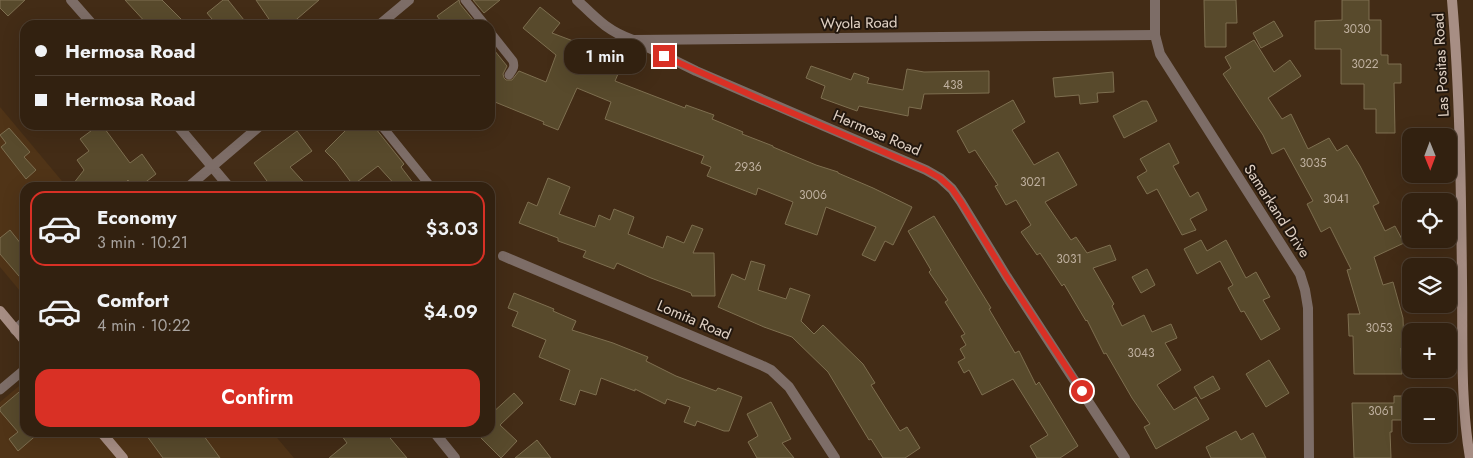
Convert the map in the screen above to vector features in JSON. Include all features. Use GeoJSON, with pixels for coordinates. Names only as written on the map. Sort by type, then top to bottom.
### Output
{"type":"FeatureCollection","features":[{"type":"Feature","properties":{"kind":"main road","name":"Las Positas Road"},"geometry":{"type":"LineString","coordinates":[[1452,0],[1459,96],[1463,399],[1470,458]]}},
{"type":"Feature","properties":{"kind":"main road"},"geometry":{"type":"LineString","coordinates":[[0,310],[20,335]]}},
{"type":"Feature","properties":{"kind":"main road"},"geometry":{"type":"LineString","coordinates":[[106,437],[123,458]]}},
{"type":"Feature","properties":{"kind":"street"},"geometry":{"type":"LineString","coordinates":[[71,0],[89,20]]}},
{"type":"Feature","properties":{"kind":"street"},"geometry":{"type":"LineString","coordinates":[[385,20],[409,0]]}},
{"type":"Feature","properties":{"kind":"street","name":"Wyola Road"},"geometry":{"type":"LineString","coordinates":[[577,0],[605,27],[620,36],[633,40],[1155,35]]}},
{"type":"Feature","properties":{"kind":"street","name":"Samarkand Drive"},"geometry":{"type":"LineString","coordinates":[[1154,0],[1155,35],[1160,54],[1300,274],[1308,308],[1309,458]]}},
{"type":"Feature","properties":{"kind":"street","name":"Hermosa Road"},"geometry":{"type":"LineString","coordinates":[[633,40],[704,75],[926,170],[940,178],[952,189],[961,202],[1007,277],[1125,458]]}},
{"type":"Feature","properties":{"kind":"street"},"geometry":{"type":"LineString","coordinates":[[181,130],[225,182]]}},
{"type":"Feature","properties":{"kind":"street"},"geometry":{"type":"LineString","coordinates":[[194,182],[255,130]]}},
{"type":"Feature","properties":{"kind":"street","name":"Lomita Road"},"geometry":{"type":"LineString","coordinates":[[504,256],[771,370],[788,387],[835,458]]}},
{"type":"Feature","properties":{"kind":"street"},"geometry":{"type":"LineString","coordinates":[[16,330],[20,326]]}},
{"type":"Feature","properties":{"kind":"street"},"geometry":{"type":"LineString","coordinates":[[438,437],[455,458]]}},
{"type":"Feature","properties":{"kind":"lane"},"geometry":{"type":"LineString","coordinates":[[465,0],[481,20]]}},
{"type":"Feature","properties":{"kind":"lane"},"geometry":{"type":"LineString","coordinates":[[495,38],[515,65],[509,74]]}},
{"type":"Feature","properties":{"kind":"lane"},"geometry":{"type":"LineString","coordinates":[[385,130],[427,182]]}},
{"type":"Feature","properties":{"kind":"lane"},"geometry":{"type":"LineString","coordinates":[[1,386],[20,373]]}},
{"type":"Feature","properties":{"kind":"shaded area"},"geometry":{"type":"Polygon","coordinates":[[[0,107],[63,182],[20,182],[20,291],[0,267],[0,107]]]}},
{"type":"Feature","properties":{"kind":"shaded area"},"geometry":{"type":"Polygon","coordinates":[[[20,385],[20,437],[276,437],[294,458],[0,458],[0,402],[20,385]]]}},
{"type":"Feature","properties":{"kind":"building"},"geometry":{"type":"Polygon","coordinates":[[[0,0],[25,0],[8,16],[0,8],[0,0]]]}},
{"type":"Feature","properties":{"kind":"building"},"geometry":{"type":"Polygon","coordinates":[[[125,0],[162,0],[181,19],[180,20],[143,20],[125,0]]]}},
{"type":"Feature","properties":{"kind":"building"},"geometry":{"type":"Polygon","coordinates":[[[223,0],[228,0],[244,20],[213,20],[207,13],[223,0]]]}},
{"type":"Feature","properties":{"kind":"building"},"geometry":{"type":"Polygon","coordinates":[[[256,0],[319,0],[296,20],[270,20],[256,0]]]}},
{"type":"Feature","properties":{"kind":"building"},"geometry":{"type":"Polygon","coordinates":[[[459,0],[473,20],[440,20],[437,16],[459,0]]]}},
{"type":"Feature","properties":{"kind":"building"},"geometry":{"type":"Polygon","coordinates":[[[473,0],[500,0],[484,13],[473,0]]]}},
{"type":"Feature","properties":{"kind":"building"},"geometry":{"type":"Polygon","coordinates":[[[1204,0],[1236,0],[1237,23],[1226,23],[1226,47],[1205,47],[1204,0]]]}},
{"type":"Feature","properties":{"kind":"building"},"geometry":{"type":"Polygon","coordinates":[[[1342,0],[1369,0],[1369,20],[1381,20],[1381,55],[1388,55],[1388,64],[1401,64],[1401,83],[1394,83],[1395,133],[1376,133],[1376,109],[1364,109],[1364,84],[1341,84],[1341,49],[1315,49],[1315,21],[1342,20],[1342,0]]]}},
{"type":"Feature","properties":{"kind":"building"},"geometry":{"type":"Polygon","coordinates":[[[540,7],[560,23],[552,33],[589,47],[586,53],[621,67],[615,81],[685,108],[686,105],[714,115],[712,119],[743,132],[742,134],[816,165],[838,172],[912,207],[893,245],[885,241],[875,261],[862,255],[876,227],[826,207],[817,235],[785,224],[793,202],[758,188],[756,195],[707,176],[711,167],[701,163],[704,156],[605,119],[611,102],[577,88],[558,130],[543,124],[544,122],[495,102],[495,51],[507,66],[503,74],[506,80],[512,80],[519,71],[546,82],[556,55],[523,28],[540,7]]]}},
{"type":"Feature","properties":{"kind":"building"},"geometry":{"type":"Polygon","coordinates":[[[1274,21],[1283,36],[1261,48],[1253,33],[1274,21]]]}},
{"type":"Feature","properties":{"kind":"building"},"geometry":{"type":"Polygon","coordinates":[[[1254,40],[1274,72],[1290,60],[1301,76],[1268,98],[1282,119],[1291,114],[1308,149],[1329,138],[1337,151],[1347,145],[1379,203],[1373,206],[1385,231],[1395,226],[1402,239],[1402,244],[1374,257],[1383,285],[1393,282],[1403,318],[1402,374],[1354,374],[1353,336],[1349,336],[1348,314],[1360,314],[1347,270],[1351,269],[1330,227],[1321,232],[1307,204],[1313,201],[1284,148],[1272,154],[1263,135],[1223,74],[1231,68],[1225,57],[1254,40]]]}},
{"type":"Feature","properties":{"kind":"building"},"geometry":{"type":"Polygon","coordinates":[[[811,66],[851,80],[854,73],[869,78],[867,83],[903,90],[907,69],[924,72],[989,71],[989,93],[924,94],[921,109],[909,107],[908,116],[859,106],[857,111],[821,98],[825,86],[806,78],[811,66]]]}},
{"type":"Feature","properties":{"kind":"building"},"geometry":{"type":"Polygon","coordinates":[[[1113,72],[1114,92],[1097,93],[1098,102],[1080,104],[1079,95],[1055,97],[1053,78],[1113,72]]]}},
{"type":"Feature","properties":{"kind":"building"},"geometry":{"type":"Polygon","coordinates":[[[1013,100],[1025,122],[1012,130],[1034,165],[1058,152],[1077,185],[1045,202],[1071,240],[1076,237],[1087,253],[1110,245],[1116,260],[1093,268],[1114,304],[1112,306],[1122,326],[1144,315],[1152,332],[1171,324],[1177,338],[1165,343],[1181,370],[1157,385],[1174,410],[1196,397],[1209,419],[1156,449],[1144,427],[1150,424],[1132,398],[1106,353],[1104,354],[1087,320],[1064,284],[1062,286],[1040,253],[1037,255],[1021,232],[1031,225],[1016,200],[1006,205],[995,186],[998,185],[975,150],[969,153],[957,131],[1013,100]]]}},
{"type":"Feature","properties":{"kind":"building"},"geometry":{"type":"Polygon","coordinates":[[[1142,101],[1147,101],[1157,121],[1124,138],[1113,116],[1142,101]]]}},
{"type":"Feature","properties":{"kind":"building"},"geometry":{"type":"Polygon","coordinates":[[[9,128],[30,152],[24,157],[36,170],[26,179],[1,147],[6,143],[0,135],[9,128]]]}},
{"type":"Feature","properties":{"kind":"building"},"geometry":{"type":"Polygon","coordinates":[[[92,130],[106,130],[130,163],[142,154],[156,174],[146,182],[130,182],[128,180],[126,182],[75,182],[84,170],[77,160],[89,151],[80,139],[92,130]]]}},
{"type":"Feature","properties":{"kind":"building"},"geometry":{"type":"Polygon","coordinates":[[[346,130],[377,130],[404,164],[401,167],[412,182],[393,182],[378,166],[357,182],[351,182],[325,151],[346,130]]]}},
{"type":"Feature","properties":{"kind":"building"},"geometry":{"type":"Polygon","coordinates":[[[297,131],[312,151],[290,167],[304,182],[268,182],[254,163],[297,131]]]}},
{"type":"Feature","properties":{"kind":"building"},"geometry":{"type":"Polygon","coordinates":[[[1169,143],[1179,163],[1173,166],[1190,197],[1198,192],[1207,210],[1190,219],[1196,230],[1182,235],[1157,189],[1147,194],[1137,177],[1147,171],[1140,159],[1169,143]]]}},
{"type":"Feature","properties":{"kind":"building"},"geometry":{"type":"Polygon","coordinates":[[[548,178],[570,187],[559,214],[595,227],[599,215],[610,220],[614,209],[634,217],[628,234],[663,248],[667,236],[684,243],[692,225],[703,229],[693,253],[714,253],[715,296],[692,296],[691,293],[617,263],[614,269],[583,257],[586,251],[558,241],[558,238],[519,223],[528,202],[537,206],[548,178]]]}},
{"type":"Feature","properties":{"kind":"building"},"geometry":{"type":"Polygon","coordinates":[[[934,216],[991,308],[989,309],[1015,353],[1019,351],[1036,385],[1039,382],[1078,446],[1060,458],[1037,458],[1030,446],[1048,435],[1013,379],[982,395],[969,370],[964,373],[958,362],[965,358],[960,349],[966,345],[961,336],[965,334],[945,302],[948,300],[929,272],[931,270],[908,231],[934,216]]]}},
{"type":"Feature","properties":{"kind":"building"},"geometry":{"type":"Polygon","coordinates":[[[10,230],[20,243],[20,277],[0,254],[0,238],[10,230]]]}},
{"type":"Feature","properties":{"kind":"building"},"geometry":{"type":"Polygon","coordinates":[[[1201,240],[1207,251],[1226,240],[1246,278],[1256,272],[1270,297],[1263,300],[1280,329],[1261,340],[1244,311],[1241,312],[1228,288],[1233,285],[1220,261],[1197,274],[1184,249],[1201,240]]]}},
{"type":"Feature","properties":{"kind":"building"},"geometry":{"type":"Polygon","coordinates":[[[751,261],[765,265],[758,290],[786,299],[790,288],[810,295],[801,321],[814,334],[823,325],[863,364],[875,383],[871,385],[900,431],[907,427],[920,448],[905,458],[883,458],[871,439],[869,440],[828,372],[792,337],[718,307],[732,274],[745,280],[751,261]]]}},
{"type":"Feature","properties":{"kind":"building"},"geometry":{"type":"Polygon","coordinates":[[[1147,269],[1155,285],[1141,293],[1132,277],[1147,269]]]}},
{"type":"Feature","properties":{"kind":"building"},"geometry":{"type":"Polygon","coordinates":[[[514,293],[554,309],[553,311],[576,321],[572,330],[648,357],[646,361],[676,376],[716,391],[718,388],[742,397],[729,431],[697,421],[695,426],[684,422],[690,407],[667,399],[665,404],[635,389],[635,391],[601,378],[596,395],[580,390],[575,405],[560,400],[570,370],[539,357],[546,340],[512,326],[518,312],[508,308],[514,293]]]}},
{"type":"Feature","properties":{"kind":"building"},"geometry":{"type":"Polygon","coordinates":[[[1269,360],[1289,393],[1266,407],[1246,374],[1269,360]]]}},
{"type":"Feature","properties":{"kind":"building"},"geometry":{"type":"Polygon","coordinates":[[[1213,376],[1220,389],[1201,399],[1194,387],[1213,376]]]}},
{"type":"Feature","properties":{"kind":"building"},"geometry":{"type":"Polygon","coordinates":[[[20,391],[20,437],[34,437],[18,451],[9,439],[18,432],[0,411],[0,408],[20,391]]]}},
{"type":"Feature","properties":{"kind":"building"},"geometry":{"type":"Polygon","coordinates":[[[514,393],[523,403],[500,425],[517,441],[501,458],[480,437],[495,437],[495,410],[514,393]]]}},
{"type":"Feature","properties":{"kind":"building"},"geometry":{"type":"Polygon","coordinates":[[[1394,396],[1402,396],[1402,420],[1392,420],[1392,432],[1390,432],[1391,458],[1354,458],[1352,403],[1394,403],[1394,396]]]}},
{"type":"Feature","properties":{"kind":"building"},"geometry":{"type":"Polygon","coordinates":[[[771,402],[791,439],[782,443],[794,458],[757,458],[748,442],[758,436],[747,414],[771,402]]]}},
{"type":"Feature","properties":{"kind":"building"},"geometry":{"type":"Polygon","coordinates":[[[1236,431],[1241,440],[1253,433],[1266,458],[1211,458],[1206,447],[1236,431]]]}},
{"type":"Feature","properties":{"kind":"building"},"geometry":{"type":"Polygon","coordinates":[[[148,437],[205,437],[220,458],[163,458],[148,437]]]}},
{"type":"Feature","properties":{"kind":"building"},"geometry":{"type":"Polygon","coordinates":[[[343,437],[389,437],[407,458],[329,458],[347,443],[343,437]]]}},
{"type":"Feature","properties":{"kind":"building"},"geometry":{"type":"Polygon","coordinates":[[[537,440],[551,458],[515,458],[537,440]]]}},
{"type":"Feature","properties":{"kind":"route"},"geometry":{"type":"LineString","coordinates":[[664,56],[926,170],[940,178],[952,189],[961,202],[1007,277],[1082,391]]}}]}
